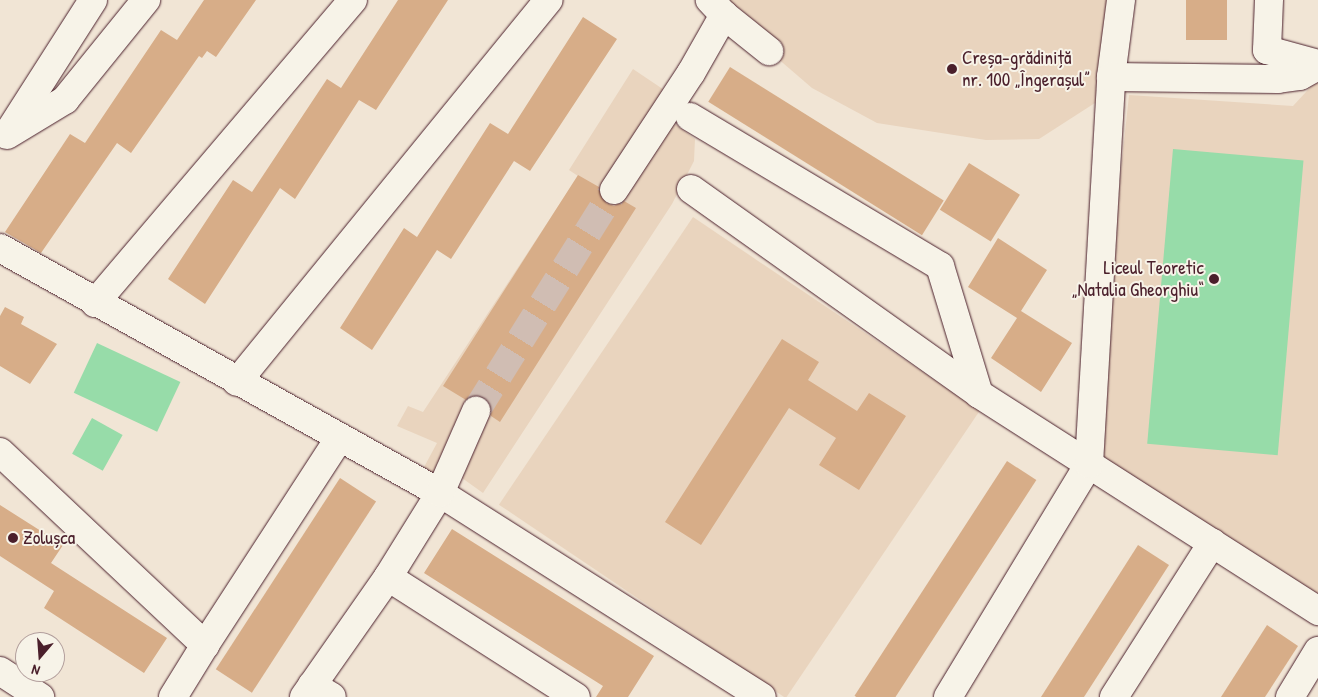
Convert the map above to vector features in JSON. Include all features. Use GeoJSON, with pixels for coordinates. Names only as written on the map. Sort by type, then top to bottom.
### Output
{"type":"FeatureCollection","features":[{"type":"Feature","properties":{"kind":"street"},"geometry":{"type":"LineString","coordinates":[[3,140],[93,0]]}},
{"type":"Feature","properties":{"kind":"street"},"geometry":{"type":"LineString","coordinates":[[3,140],[65,100],[146,0]]}},
{"type":"Feature","properties":{"kind":"street"},"geometry":{"type":"LineString","coordinates":[[95,303],[353,0]]}},
{"type":"Feature","properties":{"kind":"street"},"geometry":{"type":"LineString","coordinates":[[237,382],[549,0]]}},
{"type":"Feature","properties":{"kind":"street"},"geometry":{"type":"LineString","coordinates":[[948,697],[1089,464],[1111,77],[1121,0]]}},
{"type":"Feature","properties":{"kind":"street"},"geometry":{"type":"LineString","coordinates":[[1269,0],[1267,50],[1318,65]]}},
{"type":"Feature","properties":{"kind":"street"},"geometry":{"type":"LineString","coordinates":[[614,190],[691,74],[717,8],[768,51]]}},
{"type":"Feature","properties":{"kind":"street"},"geometry":{"type":"LineString","coordinates":[[1111,77],[1278,79],[1300,76],[1318,65]]}},
{"type":"Feature","properties":{"kind":"street"},"geometry":{"type":"LineString","coordinates":[[690,117],[940,266],[979,394]]}},
{"type":"Feature","properties":{"kind":"street"},"geometry":{"type":"LineString","coordinates":[[691,189],[979,394],[1318,611]]}},
{"type":"Feature","properties":{"kind":"street"},"geometry":{"type":"LineString","coordinates":[[0,248],[339,440],[440,493],[762,697]]}},
{"type":"Feature","properties":{"kind":"street"},"geometry":{"type":"LineString","coordinates":[[316,693],[440,493],[476,411]]}},
{"type":"Feature","properties":{"kind":"street"},"geometry":{"type":"LineString","coordinates":[[173,697],[339,440]]}},
{"type":"Feature","properties":{"kind":"street"},"geometry":{"type":"LineString","coordinates":[[0,452],[205,645]]}},
{"type":"Feature","properties":{"kind":"street"},"geometry":{"type":"LineString","coordinates":[[1114,697],[1212,543]]}},
{"type":"Feature","properties":{"kind":"street"},"geometry":{"type":"LineString","coordinates":[[388,578],[576,697]]}},
{"type":"Feature","properties":{"kind":"street"},"geometry":{"type":"LineString","coordinates":[[1290,697],[1318,651]]}},
{"type":"Feature","properties":{"kind":"street"},"geometry":{"type":"LineString","coordinates":[[0,671],[40,697]]}},
{"type":"Feature","properties":{"kind":"shaded area","name":"Creșa-grădiniță nr. 100 „Îngerașul”"},"geometry":{"type":"Polygon","coordinates":[[[720,0],[1120,0],[1112,92],[1039,139],[986,140],[877,123],[812,88],[769,51],[720,0]]]}},
{"type":"Feature","properties":{"kind":"shaded area"},"geometry":{"type":"Polygon","coordinates":[[[633,69],[685,104],[672,122],[695,139],[694,161],[672,204],[483,493],[455,473],[449,484],[423,469],[437,443],[397,426],[408,406],[423,412],[578,176],[569,170],[633,69]]]}},
{"type":"Feature","properties":{"kind":"shaded area","name":"Liceul Teoretic „Natalia Gheorghiu“"},"geometry":{"type":"Polygon","coordinates":[[[1318,79],[1318,599],[1091,452],[1129,95],[1293,106],[1318,79]]]}},
{"type":"Feature","properties":{"kind":"shaded area"},"geometry":{"type":"Polygon","coordinates":[[[693,217],[980,410],[787,697],[499,505],[693,217]]]}},
{"type":"Feature","properties":{"kind":"green space"},"geometry":{"type":"Polygon","coordinates":[[[1173,149],[1304,160],[1278,455],[1147,444],[1173,149]]]}},
{"type":"Feature","properties":{"kind":"green space"},"geometry":{"type":"Polygon","coordinates":[[[97,343],[180,382],[157,432],[74,393],[97,343]]]}},
{"type":"Feature","properties":{"kind":"green space"},"geometry":{"type":"Polygon","coordinates":[[[92,418],[123,435],[103,471],[72,454],[92,418]]]}},
{"type":"Feature","properties":{"kind":"building"},"geometry":{"type":"Polygon","coordinates":[[[204,0],[256,0],[216,57],[207,51],[202,58],[199,56],[131,153],[117,143],[41,253],[5,232],[70,134],[85,143],[161,30],[177,40],[204,0]]]}},
{"type":"Feature","properties":{"kind":"building"},"geometry":{"type":"Polygon","coordinates":[[[398,0],[448,0],[376,110],[359,100],[295,199],[280,188],[205,304],[168,279],[233,180],[252,192],[327,79],[341,88],[398,0]]]}},
{"type":"Feature","properties":{"kind":"building"},"geometry":{"type":"Polygon","coordinates":[[[1186,0],[1227,0],[1227,40],[1186,40],[1186,0]]]}},
{"type":"Feature","properties":{"kind":"building"},"geometry":{"type":"Polygon","coordinates":[[[583,17],[617,39],[530,171],[514,161],[451,259],[437,250],[372,350],[340,328],[404,228],[417,237],[490,123],[508,134],[583,17]]]}},
{"type":"Feature","properties":{"kind":"building"},"geometry":{"type":"Polygon","coordinates":[[[730,67],[944,201],[922,235],[708,102],[730,67]]]}},
{"type":"Feature","properties":{"kind":"building"},"geometry":{"type":"Polygon","coordinates":[[[969,163],[1020,195],[991,241],[940,210],[969,163]]]}},
{"type":"Feature","properties":{"kind":"building"},"geometry":{"type":"Polygon","coordinates":[[[578,175],[599,187],[606,203],[614,206],[624,201],[636,208],[500,422],[491,416],[489,402],[483,397],[466,400],[443,386],[578,175]]]}},
{"type":"Feature","properties":{"kind":"building"},"geometry":{"type":"Polygon","coordinates":[[[998,238],[1047,270],[1021,311],[1072,343],[1041,392],[991,358],[1017,318],[968,287],[998,238]]]}},
{"type":"Feature","properties":{"kind":"building"},"geometry":{"type":"Polygon","coordinates":[[[5,307],[24,317],[21,324],[57,344],[30,384],[0,366],[0,316],[5,307]]]}},
{"type":"Feature","properties":{"kind":"building"},"geometry":{"type":"Polygon","coordinates":[[[782,339],[819,362],[808,380],[857,411],[869,393],[906,416],[859,490],[819,465],[836,438],[789,408],[701,545],[665,522],[782,339]]]}},
{"type":"Feature","properties":{"kind":"building"},"geometry":{"type":"Polygon","coordinates":[[[1007,461],[1036,480],[895,697],[855,696],[1007,461]]]}},
{"type":"Feature","properties":{"kind":"building"},"geometry":{"type":"Polygon","coordinates":[[[340,478],[376,501],[252,693],[216,669],[340,478]]]}},
{"type":"Feature","properties":{"kind":"building"},"geometry":{"type":"Polygon","coordinates":[[[0,505],[63,545],[51,563],[167,638],[144,673],[44,608],[54,591],[0,556],[0,505]]]}},
{"type":"Feature","properties":{"kind":"building"},"geometry":{"type":"Polygon","coordinates":[[[452,529],[654,656],[628,697],[596,697],[603,686],[424,573],[452,529]]]}},
{"type":"Feature","properties":{"kind":"building"},"geometry":{"type":"Polygon","coordinates":[[[1138,545],[1169,565],[1084,697],[1041,697],[1138,545]]]}},
{"type":"Feature","properties":{"kind":"building"},"geometry":{"type":"Polygon","coordinates":[[[1267,625],[1298,646],[1265,697],[1221,697],[1267,625]]]}},
{"type":"Feature","properties":{"kind":"tunnel"},"geometry":{"type":"LineString","coordinates":[[476,411],[614,190]]}},
{"type":"Feature","properties":{"kind":"place","name":"Creșa-grădiniță nr. 100 „Îngerașul”"},"geometry":{"type":"Point","coordinates":[952,69]}},
{"type":"Feature","properties":{"kind":"place","name":"Liceul Teoretic „Natalia Gheorghiu“"},"geometry":{"type":"Point","coordinates":[1214,279]}},
{"type":"Feature","properties":{"kind":"place","name":"Zolușca"},"geometry":{"type":"Point","coordinates":[13,538]}}]}
